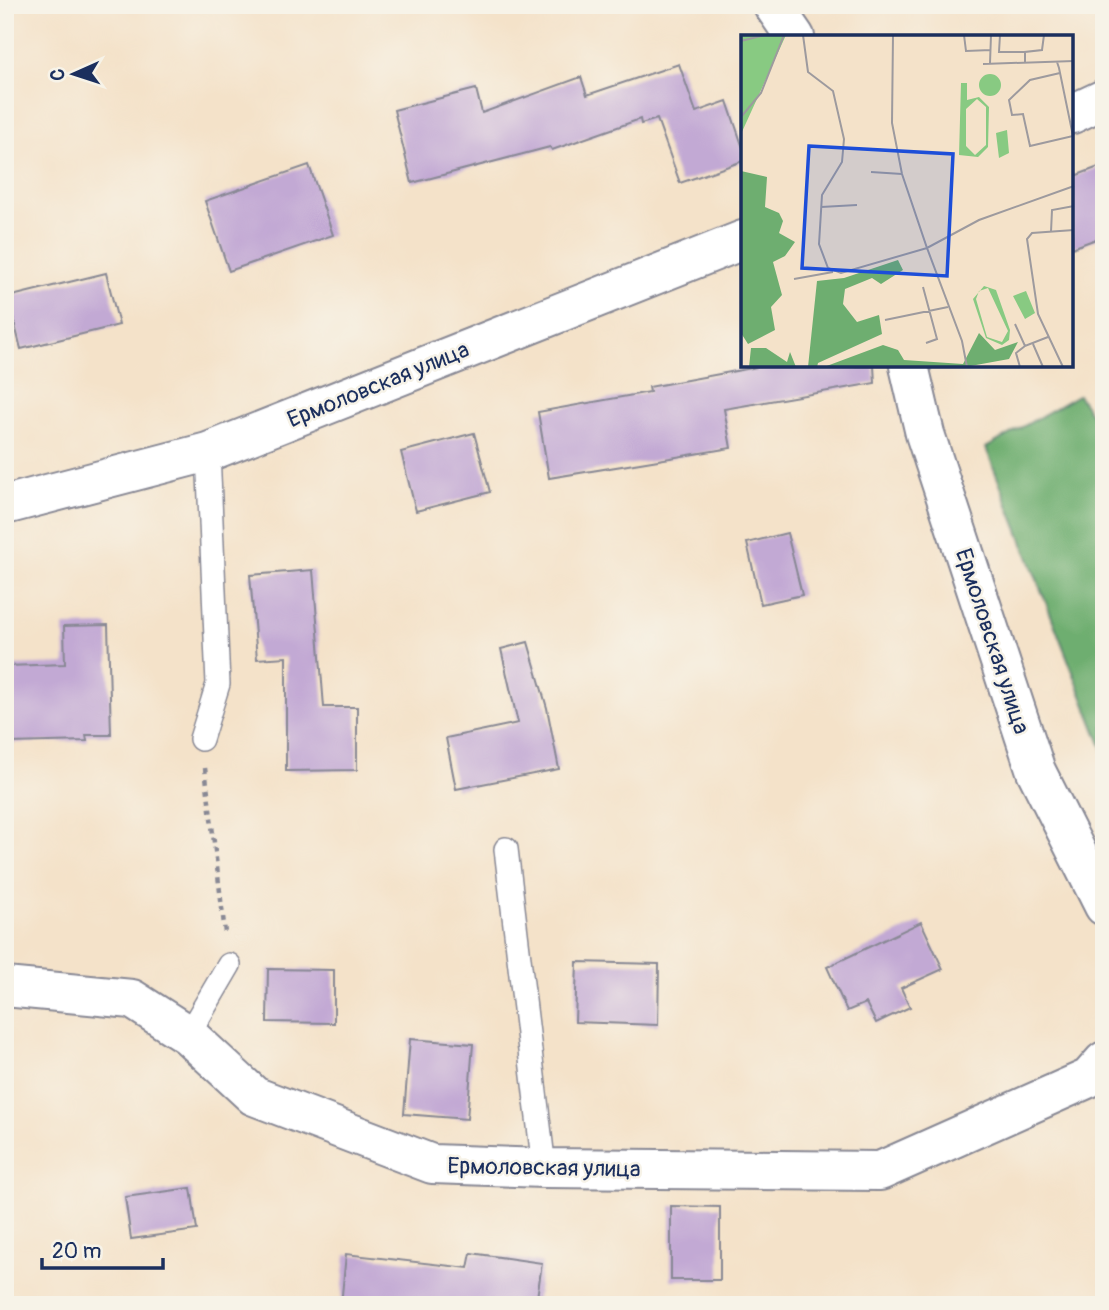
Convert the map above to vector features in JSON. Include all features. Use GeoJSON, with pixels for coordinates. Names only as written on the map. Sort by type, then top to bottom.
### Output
{"type":"FeatureCollection","features":[{"type":"Feature","properties":{"kind":"street"},"geometry":{"type":"LineString","coordinates":[[773,5],[794,35]]}},
{"type":"Feature","properties":{"kind":"street"},"geometry":{"type":"LineString","coordinates":[[1074,113],[1104,99]]}},
{"type":"Feature","properties":{"kind":"street","name":"Ермоловская улица"},"geometry":{"type":"LineString","coordinates":[[5,505],[208,452],[741,241]]}},
{"type":"Feature","properties":{"kind":"street","name":"Ермоловская улица"},"geometry":{"type":"LineString","coordinates":[[909,368],[925,434],[1036,771],[1104,906]]}},
{"type":"Feature","properties":{"kind":"street","name":"Ермоловская улица"},"geometry":{"type":"LineString","coordinates":[[5,987],[132,999],[188,1035],[254,1096],[432,1164],[544,1168],[880,1171],[1089,1078],[1104,1061]]}},
{"type":"Feature","properties":{"kind":"lane"},"geometry":{"type":"LineString","coordinates":[[201,739],[218,684],[208,452]]}},
{"type":"Feature","properties":{"kind":"lane"},"geometry":{"type":"LineString","coordinates":[[506,849],[544,1168]]}},
{"type":"Feature","properties":{"kind":"lane"},"geometry":{"type":"LineString","coordinates":[[188,1035],[229,965]]}},
{"type":"Feature","properties":{"kind":"path"},"geometry":{"type":"LineString","coordinates":[[201,739],[229,965]]}},
{"type":"Feature","properties":{"kind":"green space"},"geometry":{"type":"Polygon","coordinates":[[[1078,395],[1104,433],[1104,752],[986,448],[1078,395]]]}},
{"type":"Feature","properties":{"kind":"building"},"geometry":{"type":"Polygon","coordinates":[[[679,64],[696,112],[727,101],[741,142],[741,162],[680,183],[657,119],[641,124],[640,119],[552,150],[550,147],[412,183],[394,110],[476,89],[482,113],[581,77],[587,95],[679,64]]]}},
{"type":"Feature","properties":{"kind":"building"},"geometry":{"type":"Polygon","coordinates":[[[309,165],[333,235],[229,271],[205,201],[309,165]]]}},
{"type":"Feature","properties":{"kind":"building"},"geometry":{"type":"Polygon","coordinates":[[[1104,165],[1104,236],[1074,247],[1074,176],[1104,165]]]}},
{"type":"Feature","properties":{"kind":"building"},"geometry":{"type":"Polygon","coordinates":[[[106,273],[119,325],[21,349],[8,297],[106,273]]]}},
{"type":"Feature","properties":{"kind":"building"},"geometry":{"type":"Polygon","coordinates":[[[752,368],[874,368],[875,383],[724,409],[731,448],[549,478],[538,412],[650,392],[649,387],[752,368]]]}},
{"type":"Feature","properties":{"kind":"building"},"geometry":{"type":"Polygon","coordinates":[[[474,433],[490,492],[416,511],[401,452],[474,433]]]}},
{"type":"Feature","properties":{"kind":"building"},"geometry":{"type":"Polygon","coordinates":[[[787,533],[802,595],[761,604],[747,543],[787,533]]]}},
{"type":"Feature","properties":{"kind":"building"},"geometry":{"type":"Polygon","coordinates":[[[313,570],[324,707],[357,707],[357,770],[286,771],[286,657],[257,659],[250,575],[313,570]]]}},
{"type":"Feature","properties":{"kind":"building"},"geometry":{"type":"Polygon","coordinates":[[[108,625],[111,735],[86,735],[87,741],[9,743],[7,666],[65,664],[64,626],[108,625]]]}},
{"type":"Feature","properties":{"kind":"building"},"geometry":{"type":"Polygon","coordinates":[[[528,642],[547,708],[559,769],[456,789],[446,738],[518,723],[501,649],[528,642]]]}},
{"type":"Feature","properties":{"kind":"building"},"geometry":{"type":"Polygon","coordinates":[[[921,922],[943,969],[901,988],[910,1007],[876,1023],[866,1003],[847,1011],[827,967],[921,922]]]}},
{"type":"Feature","properties":{"kind":"building"},"geometry":{"type":"Polygon","coordinates":[[[577,962],[659,964],[658,1025],[575,1022],[577,962]]]}},
{"type":"Feature","properties":{"kind":"building"},"geometry":{"type":"Polygon","coordinates":[[[268,969],[334,970],[334,1023],[267,1022],[268,969]]]}},
{"type":"Feature","properties":{"kind":"building"},"geometry":{"type":"Polygon","coordinates":[[[410,1039],[473,1044],[467,1119],[404,1114],[410,1039]]]}},
{"type":"Feature","properties":{"kind":"building"},"geometry":{"type":"Polygon","coordinates":[[[191,1188],[197,1230],[131,1239],[125,1197],[191,1188]]]}},
{"type":"Feature","properties":{"kind":"building"},"geometry":{"type":"Polygon","coordinates":[[[671,1206],[720,1207],[720,1280],[671,1280],[671,1206]]]}},
{"type":"Feature","properties":{"kind":"building"},"geometry":{"type":"Polygon","coordinates":[[[471,1253],[542,1263],[536,1305],[341,1305],[346,1254],[468,1268],[471,1253]]]}}]}
